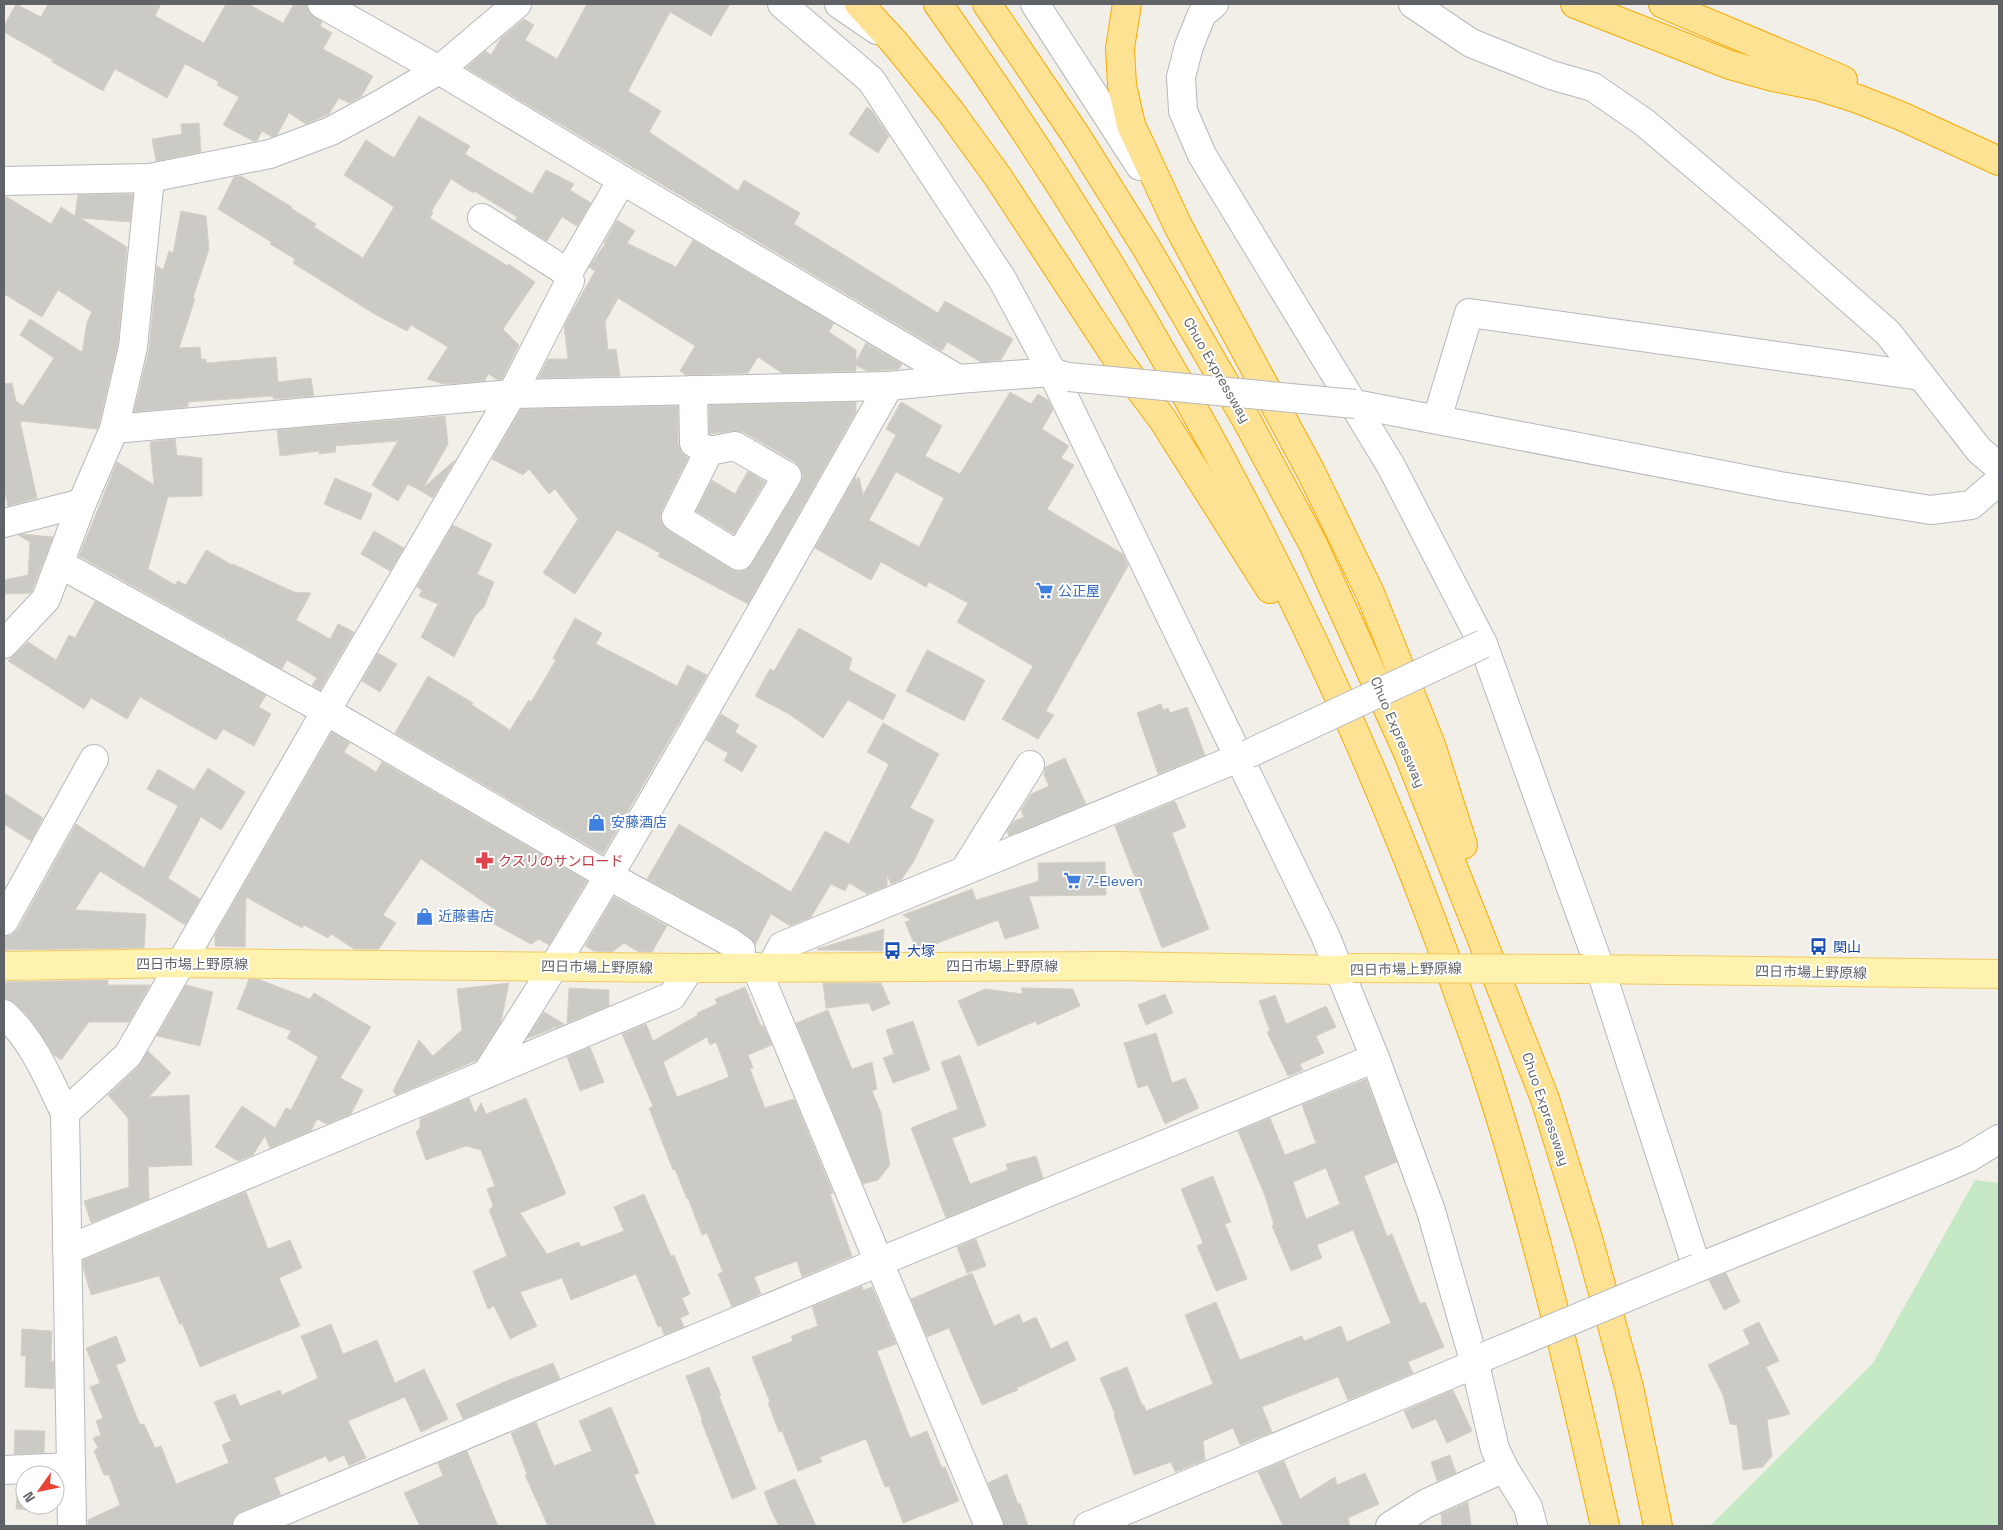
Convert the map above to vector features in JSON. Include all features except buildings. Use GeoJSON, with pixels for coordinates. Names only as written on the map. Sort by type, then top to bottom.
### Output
{"type":"FeatureCollection","features":[{"type":"Feature","properties":{"kind":"highway"},"geometry":{"type":"LineString","coordinates":[[859,4],[895,43],[950,111],[992,170],[1118,360],[1163,420],[1263,577],[1362,748]]}},
{"type":"Feature","properties":{"kind":"highway"},"geometry":{"type":"LineString","coordinates":[[938,4],[1102,252],[1168,362],[1229,474],[1299,610],[1362,748],[1420,888],[1485,1069],[1535,1235],[1574,1385],[1605,1526]]}},
{"type":"Feature","properties":{"kind":"highway","name":"Chuo Expressway"},"geometry":{"type":"LineString","coordinates":[[987,4],[1046,90],[1146,249],[1247,421],[1313,544],[1408,753],[1545,1099],[1588,1238],[1629,1387],[1658,1526]]}},
{"type":"Feature","properties":{"kind":"highway"},"geometry":{"type":"LineString","coordinates":[[1126,4],[1120,48],[1122,85],[1131,125],[1178,226],[1310,470],[1370,593],[1431,745],[1545,1099]]}},
{"type":"Feature","properties":{"kind":"highway"},"geometry":{"type":"LineString","coordinates":[[1575,4],[1730,65],[1773,77],[1817,86],[1858,100],[1901,116],[1999,161]]}},
{"type":"Feature","properties":{"kind":"highway"},"geometry":{"type":"LineString","coordinates":[[1663,4],[1821,70],[1999,148]]}},
{"type":"Feature","properties":{"kind":"main road","name":"四日市場上野原線"},"geometry":{"type":"LineString","coordinates":[[4,966],[182,963],[690,968],[1115,966],[1999,974]]}},
{"type":"Feature","properties":{"kind":"street"},"geometry":{"type":"LineString","coordinates":[[322,4],[439,70],[958,379]]}},
{"type":"Feature","properties":{"kind":"street"},"geometry":{"type":"LineString","coordinates":[[4,181],[150,178],[270,154],[331,131],[439,70],[517,4]]}},
{"type":"Feature","properties":{"kind":"street"},"geometry":{"type":"LineString","coordinates":[[782,4],[872,80],[1002,279],[1061,375],[1243,755],[1325,935],[1346,969],[1375,1058],[1431,1211],[1480,1360],[1495,1449],[1504,1468],[1528,1507],[1533,1526]]}},
{"type":"Feature","properties":{"kind":"street"},"geometry":{"type":"LineString","coordinates":[[839,4],[895,43]]}},
{"type":"Feature","properties":{"kind":"street"},"geometry":{"type":"LineString","coordinates":[[1035,4],[1178,226]]}},
{"type":"Feature","properties":{"kind":"street"},"geometry":{"type":"LineString","coordinates":[[1214,4],[1202,14],[1189,46],[1181,77],[1183,111],[1202,155],[1355,404],[1396,475],[1483,644],[1592,969],[1696,1268]]}},
{"type":"Feature","properties":{"kind":"street"},"geometry":{"type":"LineString","coordinates":[[1413,4],[1470,44],[1551,74],[1593,87],[1645,123],[1888,333],[1979,450],[1999,467]]}},
{"type":"Feature","properties":{"kind":"street"},"geometry":{"type":"LineString","coordinates":[[4,644],[46,599],[82,503],[114,429],[133,347],[150,178]]}},
{"type":"Feature","properties":{"kind":"street"},"geometry":{"type":"LineString","coordinates":[[65,1113],[128,1055],[326,711],[512,394],[570,281],[568,272],[622,180]]}},
{"type":"Feature","properties":{"kind":"street"},"geometry":{"type":"LineString","coordinates":[[482,218],[568,272]]}},
{"type":"Feature","properties":{"kind":"street"},"geometry":{"type":"LineString","coordinates":[[1437,418],[1469,313],[1921,376]]}},
{"type":"Feature","properties":{"kind":"street"},"geometry":{"type":"LineString","coordinates":[[114,429],[512,394],[889,386],[958,379],[1061,375],[1355,404],[1437,418],[1780,486],[1931,510],[1971,504],[1999,480]]}},
{"type":"Feature","properties":{"kind":"street"},"geometry":{"type":"LineString","coordinates":[[486,1074],[555,967],[609,876],[889,386]]}},
{"type":"Feature","properties":{"kind":"street"},"geometry":{"type":"LineString","coordinates":[[693,390],[694,443],[708,451]]}},
{"type":"Feature","properties":{"kind":"street"},"geometry":{"type":"LineString","coordinates":[[4,523],[82,503]]}},
{"type":"Feature","properties":{"kind":"street"},"geometry":{"type":"LineString","coordinates":[[60,564],[326,711],[609,876],[730,942],[741,950],[756,967],[989,1526]]}},
{"type":"Feature","properties":{"kind":"street"},"geometry":{"type":"LineString","coordinates":[[756,967],[782,946],[1243,755],[1483,644]]}},
{"type":"Feature","properties":{"kind":"street"},"geometry":{"type":"LineString","coordinates":[[4,921],[94,759]]}},
{"type":"Feature","properties":{"kind":"street"},"geometry":{"type":"LineString","coordinates":[[964,871],[1030,765]]}},
{"type":"Feature","properties":{"kind":"street"},"geometry":{"type":"LineString","coordinates":[[67,1250],[672,996],[690,968]]}},
{"type":"Feature","properties":{"kind":"street"},"geometry":{"type":"LineString","coordinates":[[4,1014],[16,1025],[41,1063],[65,1113],[72,1526]]}},
{"type":"Feature","properties":{"kind":"street"},"geometry":{"type":"LineString","coordinates":[[247,1526],[879,1262],[1375,1058]]}},
{"type":"Feature","properties":{"kind":"street"},"geometry":{"type":"LineString","coordinates":[[1088,1526],[1696,1268],[1968,1158],[1999,1139]]}},
{"type":"Feature","properties":{"kind":"street"},"geometry":{"type":"LineString","coordinates":[[4,1470],[71,1467]]}},
{"type":"Feature","properties":{"kind":"street"},"geometry":{"type":"LineString","coordinates":[[1390,1526],[1424,1504],[1504,1468]]}},
{"type":"Feature","properties":{"kind":"green space"},"geometry":{"type":"Polygon","coordinates":[[[1975,1180],[1999,1183],[1999,1526],[1710,1526],[1873,1363],[1975,1180]]]}},
{"type":"Feature","properties":{"kind":"place","name":"公正屋"},"geometry":{"type":"Point","coordinates":[1044,591]}},
{"type":"Feature","properties":{"kind":"place","name":"安藤酒店"},"geometry":{"type":"Point","coordinates":[597,822]}},
{"type":"Feature","properties":{"kind":"place","name":"クスリのサンロード"},"geometry":{"type":"Point","coordinates":[484,861]}},
{"type":"Feature","properties":{"kind":"place","name":"7-Eleven"},"geometry":{"type":"Point","coordinates":[1072,881]}},
{"type":"Feature","properties":{"kind":"place","name":"近藤書店"},"geometry":{"type":"Point","coordinates":[424,916]}},
{"type":"Feature","properties":{"kind":"place","name":"関山"},"geometry":{"type":"Point","coordinates":[1819,947]}},
{"type":"Feature","properties":{"kind":"place","name":"大塚"},"geometry":{"type":"Point","coordinates":[893,951]}}]}
